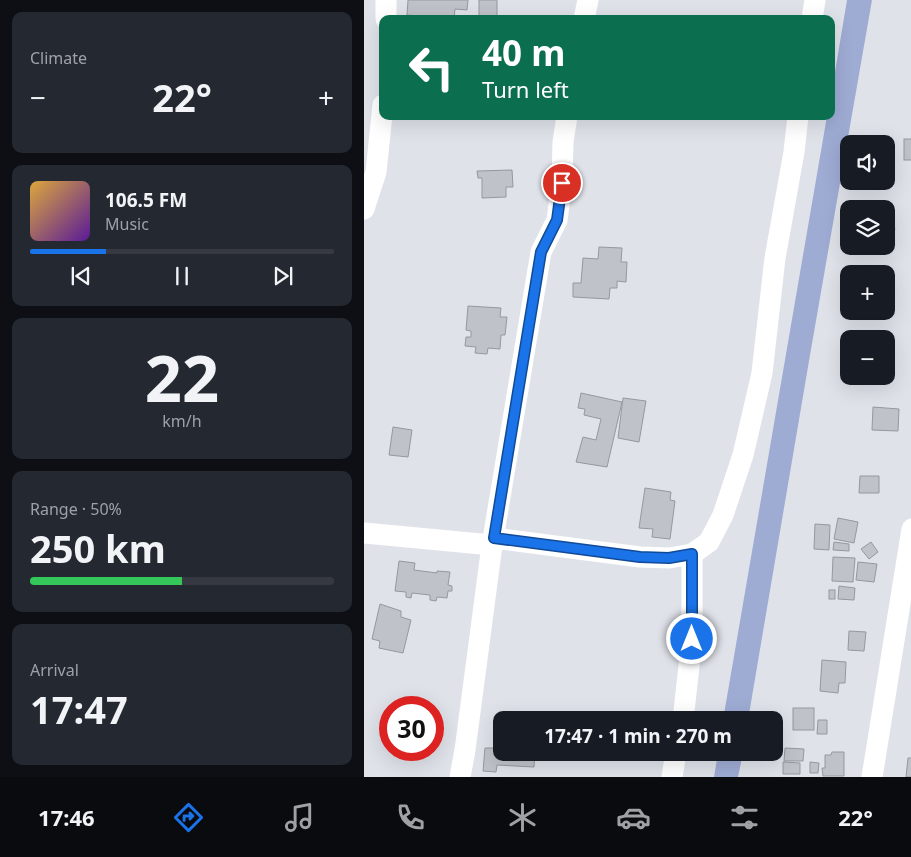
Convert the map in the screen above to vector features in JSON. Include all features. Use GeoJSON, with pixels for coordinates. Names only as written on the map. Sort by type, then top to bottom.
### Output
{"type":"FeatureCollection","features":[{"type":"Feature","properties":{"kind":"street"},"geometry":{"type":"LineString","coordinates":[[386,0],[386,15]]}},
{"type":"Feature","properties":{"kind":"street"},"geometry":{"type":"LineString","coordinates":[[585,15],[588,0]]}},
{"type":"Feature","properties":{"kind":"street"},"geometry":{"type":"LineString","coordinates":[[813,15],[815,0]]}},
{"type":"Feature","properties":{"kind":"street"},"geometry":{"type":"LineString","coordinates":[[364,209],[376,172],[381,120]]}},
{"type":"Feature","properties":{"kind":"street"},"geometry":{"type":"LineString","coordinates":[[460,777],[493,541],[541,252],[557,220],[562,183],[563,142],[567,120]]}},
{"type":"Feature","properties":{"kind":"street"},"geometry":{"type":"LineString","coordinates":[[364,533],[493,541],[640,557],[669,558],[692,554],[708,542],[723,515],[743,455],[762,373],[775,258],[794,152],[798,120]]}},
{"type":"Feature","properties":{"kind":"street"},"geometry":{"type":"LineString","coordinates":[[872,777],[911,529]]}},
{"type":"Feature","properties":{"kind":"street"},"geometry":{"type":"LineString","coordinates":[[684,711],[692,639],[692,554]]}},
{"type":"Feature","properties":{"kind":"street"},"geometry":{"type":"LineString","coordinates":[[672,777],[675,761]]}},
{"type":"Feature","properties":{"kind":"water"},"geometry":{"type":"Polygon","coordinates":[[[847,0],[872,0],[848,135],[840,135],[840,183],[750,711],[725,711],[826,120],[835,120],[835,72],[847,0]]]}},
{"type":"Feature","properties":{"kind":"water"},"geometry":{"type":"Polygon","coordinates":[[[717,761],[741,761],[738,777],[714,777],[717,761]]]}},
{"type":"Feature","properties":{"kind":"building"},"geometry":{"type":"Polygon","coordinates":[[[408,0],[468,0],[467,10],[455,9],[454,15],[407,15],[408,0]]]}},
{"type":"Feature","properties":{"kind":"building"},"geometry":{"type":"Polygon","coordinates":[[[479,0],[497,0],[497,15],[479,15],[479,0]]]}},
{"type":"Feature","properties":{"kind":"building"},"geometry":{"type":"Polygon","coordinates":[[[904,139],[912,139],[912,160],[904,160],[904,139]]]}},
{"type":"Feature","properties":{"kind":"building"},"geometry":{"type":"Polygon","coordinates":[[[512,170],[513,187],[506,187],[506,197],[482,198],[482,178],[478,178],[477,171],[512,170]]]}},
{"type":"Feature","properties":{"kind":"building"},"geometry":{"type":"Polygon","coordinates":[[[599,247],[622,248],[621,262],[627,262],[626,282],[617,281],[617,288],[610,288],[609,299],[573,297],[573,283],[581,283],[583,258],[598,259],[599,247]]]}},
{"type":"Feature","properties":{"kind":"building"},"geometry":{"type":"Polygon","coordinates":[[[468,306],[501,308],[500,317],[507,317],[505,335],[501,335],[500,349],[488,348],[487,354],[475,353],[476,347],[465,346],[466,337],[471,337],[471,331],[466,330],[468,306]]]}},
{"type":"Feature","properties":{"kind":"building"},"geometry":{"type":"Polygon","coordinates":[[[581,393],[622,402],[607,467],[576,462],[583,437],[596,440],[601,419],[584,415],[585,409],[578,408],[581,393]]]}},
{"type":"Feature","properties":{"kind":"building"},"geometry":{"type":"Polygon","coordinates":[[[623,398],[646,401],[639,442],[618,438],[623,398]]]}},
{"type":"Feature","properties":{"kind":"building"},"geometry":{"type":"Polygon","coordinates":[[[873,407],[899,409],[898,431],[872,430],[873,407]]]}},
{"type":"Feature","properties":{"kind":"building"},"geometry":{"type":"Polygon","coordinates":[[[393,427],[412,430],[408,457],[389,455],[393,427]]]}},
{"type":"Feature","properties":{"kind":"building"},"geometry":{"type":"Polygon","coordinates":[[[860,476],[879,476],[879,493],[859,493],[860,476]]]}},
{"type":"Feature","properties":{"kind":"building"},"geometry":{"type":"Polygon","coordinates":[[[645,488],[671,492],[670,500],[675,501],[670,539],[652,537],[653,529],[639,528],[645,488]]]}},
{"type":"Feature","properties":{"kind":"building"},"geometry":{"type":"Polygon","coordinates":[[[838,518],[858,522],[854,543],[834,539],[838,518]]]}},
{"type":"Feature","properties":{"kind":"building"},"geometry":{"type":"Polygon","coordinates":[[[815,524],[830,525],[829,550],[814,549],[815,524]]]}},
{"type":"Feature","properties":{"kind":"building"},"geometry":{"type":"Polygon","coordinates":[[[834,542],[849,544],[849,551],[833,550],[834,542]]]}},
{"type":"Feature","properties":{"kind":"building"},"geometry":{"type":"Polygon","coordinates":[[[871,542],[878,552],[869,559],[861,549],[871,542]]]}},
{"type":"Feature","properties":{"kind":"building"},"geometry":{"type":"Polygon","coordinates":[[[833,557],[855,558],[853,582],[832,581],[833,557]]]}},
{"type":"Feature","properties":{"kind":"building"},"geometry":{"type":"Polygon","coordinates":[[[399,561],[415,563],[414,570],[437,573],[437,571],[450,572],[448,585],[452,586],[452,591],[448,591],[447,598],[437,597],[436,601],[430,600],[430,595],[412,593],[411,598],[406,597],[406,592],[395,591],[399,561]]]}},
{"type":"Feature","properties":{"kind":"building"},"geometry":{"type":"Polygon","coordinates":[[[858,562],[877,564],[874,582],[856,580],[858,562]]]}},
{"type":"Feature","properties":{"kind":"building"},"geometry":{"type":"Polygon","coordinates":[[[839,586],[855,588],[854,600],[838,599],[839,586]]]}},
{"type":"Feature","properties":{"kind":"building"},"geometry":{"type":"Polygon","coordinates":[[[829,590],[835,590],[835,599],[829,599],[829,590]]]}},
{"type":"Feature","properties":{"kind":"building"},"geometry":{"type":"Polygon","coordinates":[[[380,604],[401,611],[401,617],[411,620],[403,653],[379,648],[380,641],[372,639],[380,604]]]}},
{"type":"Feature","properties":{"kind":"building"},"geometry":{"type":"Polygon","coordinates":[[[849,631],[866,632],[864,651],[848,650],[849,631]]]}},
{"type":"Feature","properties":{"kind":"building"},"geometry":{"type":"Polygon","coordinates":[[[822,660],[846,662],[845,683],[839,683],[838,693],[820,691],[822,660]]]}},
{"type":"Feature","properties":{"kind":"building"},"geometry":{"type":"Polygon","coordinates":[[[793,708],[814,708],[814,730],[793,730],[793,708]]]}},
{"type":"Feature","properties":{"kind":"building"},"geometry":{"type":"Polygon","coordinates":[[[818,720],[827,720],[827,734],[817,734],[818,720]]]}},
{"type":"Feature","properties":{"kind":"building"},"geometry":{"type":"Polygon","coordinates":[[[485,748],[493,748],[493,761],[534,761],[534,767],[497,765],[496,772],[483,771],[485,748]]]}},
{"type":"Feature","properties":{"kind":"building"},"geometry":{"type":"Polygon","coordinates":[[[785,748],[804,749],[803,761],[784,761],[785,748]]]}},
{"type":"Feature","properties":{"kind":"building"},"geometry":{"type":"Polygon","coordinates":[[[832,752],[844,752],[844,776],[823,776],[822,768],[825,768],[825,755],[831,755],[832,752]]]}},
{"type":"Feature","properties":{"kind":"building"},"geometry":{"type":"Polygon","coordinates":[[[908,758],[912,758],[912,777],[906,777],[908,758]]]}},
{"type":"Feature","properties":{"kind":"building"},"geometry":{"type":"Polygon","coordinates":[[[783,762],[800,763],[800,774],[783,774],[783,762]]]}},
{"type":"Feature","properties":{"kind":"building"},"geometry":{"type":"Polygon","coordinates":[[[810,762],[819,763],[818,773],[810,773],[810,762]]]}},
{"type":"Feature","properties":{"kind":"route"},"geometry":{"type":"LineString","coordinates":[[562,183],[557,220],[541,252],[494,538],[640,557],[669,558],[692,554],[692,639]]}}]}
